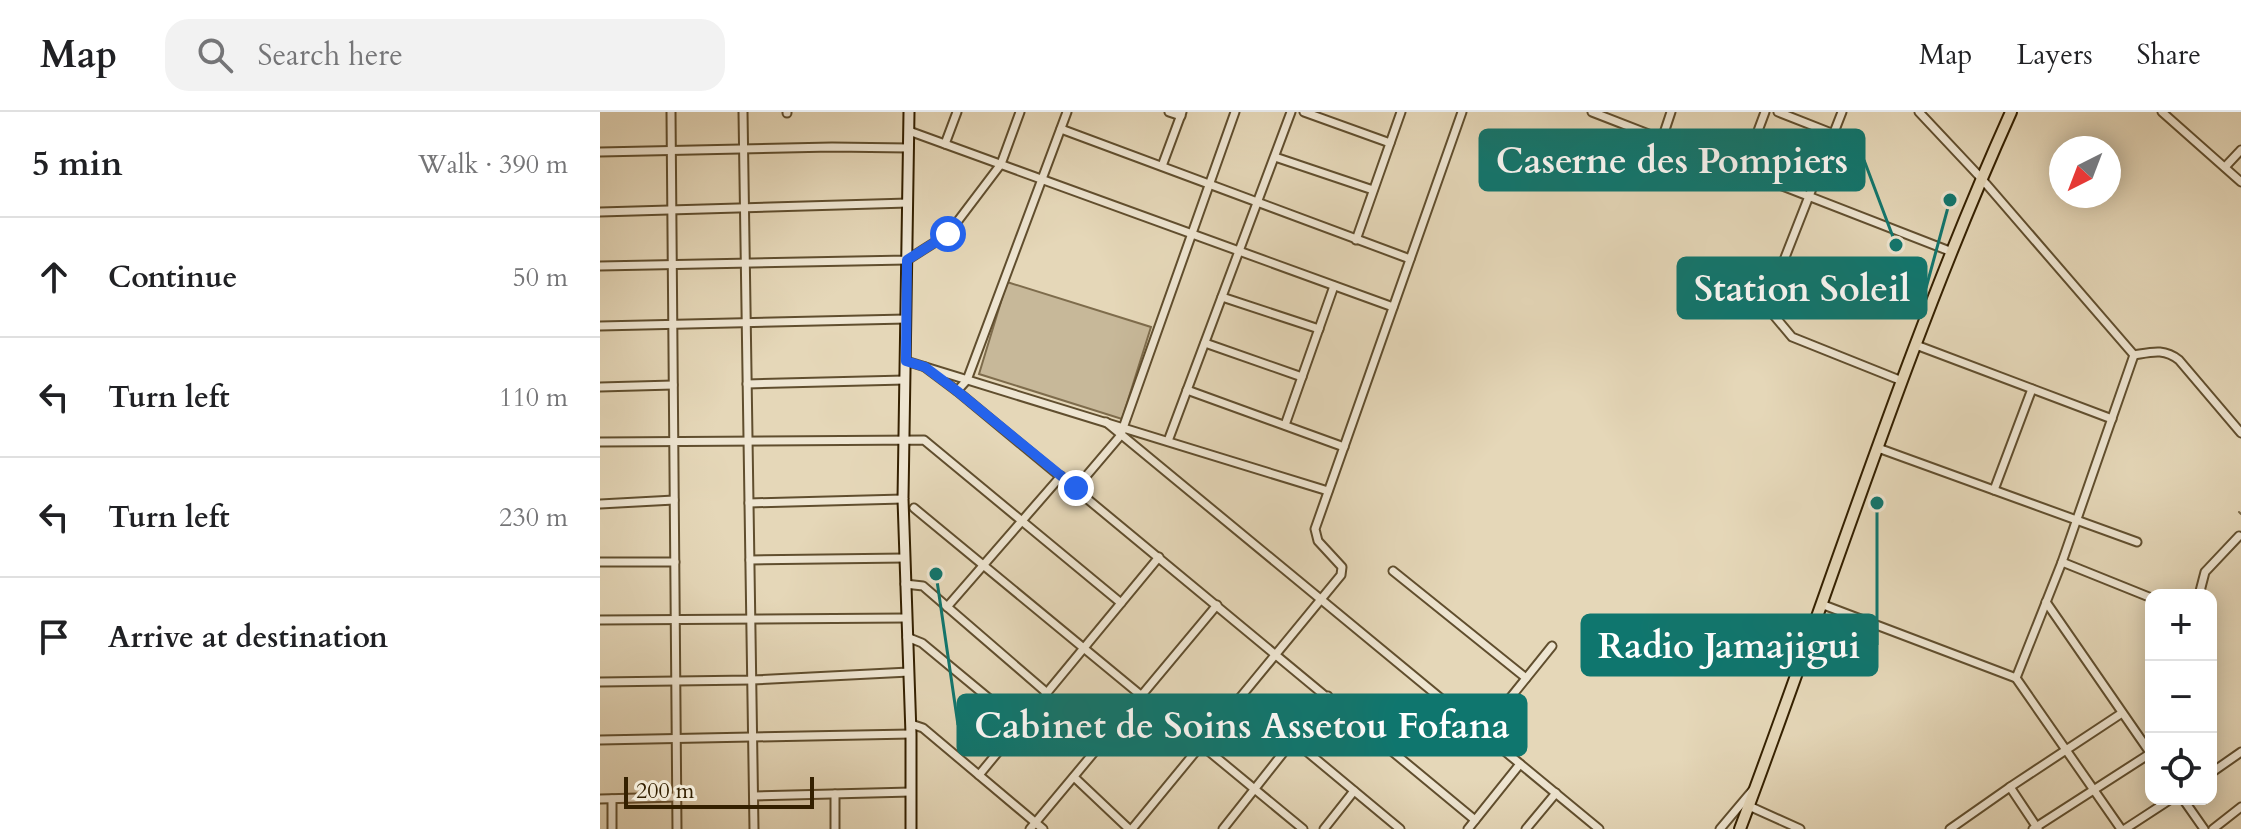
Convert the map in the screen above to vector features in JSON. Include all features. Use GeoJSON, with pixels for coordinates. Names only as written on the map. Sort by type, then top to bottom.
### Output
{"type":"FeatureCollection","features":[{"type":"Feature","properties":{"kind":"main road"},"geometry":{"type":"LineString","coordinates":[[1740,829],[1902,381],[1981,178],[2011,112]]}},
{"type":"Feature","properties":{"kind":"street"},"geometry":{"type":"LineString","coordinates":[[671,112],[677,829]]}},
{"type":"Feature","properties":{"kind":"street"},"geometry":{"type":"LineString","coordinates":[[743,112],[754,829]]}},
{"type":"Feature","properties":{"kind":"street"},"geometry":{"type":"LineString","coordinates":[[909,112],[903,499],[914,828]]}},
{"type":"Feature","properties":{"kind":"street"},"geometry":{"type":"LineString","coordinates":[[945,144],[957,112]]}},
{"type":"Feature","properties":{"kind":"street"},"geometry":{"type":"LineString","coordinates":[[600,266],[907,260],[948,234],[1001,164],[1020,112]]}},
{"type":"Feature","properties":{"kind":"street"},"geometry":{"type":"LineString","coordinates":[[957,391],[967,380],[1067,112]]}},
{"type":"Feature","properties":{"kind":"street"},"geometry":{"type":"LineString","coordinates":[[1162,166],[1182,114],[1169,112]]}},
{"type":"Feature","properties":{"kind":"street"},"geometry":{"type":"LineString","coordinates":[[1076,488],[1122,431],[1235,112]]}},
{"type":"Feature","properties":{"kind":"street"},"geometry":{"type":"LineString","coordinates":[[1168,441],[1291,112]]}},
{"type":"Feature","properties":{"kind":"street"},"geometry":{"type":"LineString","coordinates":[[1304,112],[1390,143]]}},
{"type":"Feature","properties":{"kind":"street"},"geometry":{"type":"LineString","coordinates":[[1356,240],[1401,112]]}},
{"type":"Feature","properties":{"kind":"street"},"geometry":{"type":"LineString","coordinates":[[1074,777],[1131,829],[1341,575],[1342,567],[1318,541],[1315,529],[1462,114],[1449,112]]}},
{"type":"Feature","properties":{"kind":"street"},"geometry":{"type":"LineString","coordinates":[[1592,112],[1952,252]]}},
{"type":"Feature","properties":{"kind":"street"},"geometry":{"type":"LineString","coordinates":[[1662,139],[1671,112]]}},
{"type":"Feature","properties":{"kind":"street"},"geometry":{"type":"LineString","coordinates":[[1743,171],[1765,112]]}},
{"type":"Feature","properties":{"kind":"street"},"geometry":{"type":"LineString","coordinates":[[1778,112],[1834,134]]}},
{"type":"Feature","properties":{"kind":"street"},"geometry":{"type":"LineString","coordinates":[[1842,112],[1766,306],[1792,337],[1902,381]]}},
{"type":"Feature","properties":{"kind":"street"},"geometry":{"type":"LineString","coordinates":[[1919,112],[1981,178],[2134,355]]}},
{"type":"Feature","properties":{"kind":"street"},"geometry":{"type":"LineString","coordinates":[[2162,112],[2241,182]]}},
{"type":"Feature","properties":{"kind":"street"},"geometry":{"type":"LineString","coordinates":[[1061,129],[1410,259]]}},
{"type":"Feature","properties":{"kind":"street"},"geometry":{"type":"LineString","coordinates":[[909,131],[1393,307]]}},
{"type":"Feature","properties":{"kind":"street"},"geometry":{"type":"LineString","coordinates":[[600,152],[909,148]]}},
{"type":"Feature","properties":{"kind":"street"},"geometry":{"type":"LineString","coordinates":[[2225,167],[2241,150]]}},
{"type":"Feature","properties":{"kind":"street"},"geometry":{"type":"LineString","coordinates":[[1275,157],[1373,190]]}},
{"type":"Feature","properties":{"kind":"street"},"geometry":{"type":"LineString","coordinates":[[600,212],[908,203]]}},
{"type":"Feature","properties":{"kind":"street"},"geometry":{"type":"LineString","coordinates":[[1285,425],[1334,286]]}},
{"type":"Feature","properties":{"kind":"street"},"geometry":{"type":"LineString","coordinates":[[1222,297],[1319,329]]}},
{"type":"Feature","properties":{"kind":"street"},"geometry":{"type":"LineString","coordinates":[[600,326],[906,319]]}},
{"type":"Feature","properties":{"kind":"street"},"geometry":{"type":"LineString","coordinates":[[1205,343],[1302,377]]}},
{"type":"Feature","properties":{"kind":"street"},"geometry":{"type":"LineString","coordinates":[[1916,345],[2112,419]]}},
{"type":"Feature","properties":{"kind":"street"},"geometry":{"type":"LineString","coordinates":[[2134,355],[2160,350],[2172,354],[2241,433]]}},
{"type":"Feature","properties":{"kind":"street"},"geometry":{"type":"LineString","coordinates":[[2016,678],[2062,562],[2134,355]]}},
{"type":"Feature","properties":{"kind":"street"},"geometry":{"type":"LineString","coordinates":[[906,361],[1106,422],[1122,431],[1599,829]]}},
{"type":"Feature","properties":{"kind":"street"},"geometry":{"type":"LineString","coordinates":[[925,367],[1076,488],[1475,820]]}},
{"type":"Feature","properties":{"kind":"street"},"geometry":{"type":"LineString","coordinates":[[747,384],[905,380]]}},
{"type":"Feature","properties":{"kind":"street"},"geometry":{"type":"LineString","coordinates":[[600,387],[673,385]]}},
{"type":"Feature","properties":{"kind":"street"},"geometry":{"type":"LineString","coordinates":[[1994,490],[2032,389]]}},
{"type":"Feature","properties":{"kind":"street"},"geometry":{"type":"LineString","coordinates":[[1187,390],[1344,447]]}},
{"type":"Feature","properties":{"kind":"street"},"geometry":{"type":"LineString","coordinates":[[1122,431],[1168,441],[1328,491]]}},
{"type":"Feature","properties":{"kind":"street"},"geometry":{"type":"LineString","coordinates":[[600,442],[924,440],[1121,603]]}},
{"type":"Feature","properties":{"kind":"street"},"geometry":{"type":"LineString","coordinates":[[1878,448],[2137,542]]}},
{"type":"Feature","properties":{"kind":"street"},"geometry":{"type":"LineString","coordinates":[[947,607],[1061,476]]}},
{"type":"Feature","properties":{"kind":"street"},"geometry":{"type":"LineString","coordinates":[[749,503],[903,499]]}},
{"type":"Feature","properties":{"kind":"street"},"geometry":{"type":"LineString","coordinates":[[600,504],[674,500]]}},
{"type":"Feature","properties":{"kind":"street"},"geometry":{"type":"LineString","coordinates":[[914,508],[1303,829]]}},
{"type":"Feature","properties":{"kind":"street"},"geometry":{"type":"LineString","coordinates":[[2201,589],[2205,572],[2239,536]]}},
{"type":"Feature","properties":{"kind":"street"},"geometry":{"type":"LineString","coordinates":[[979,775],[1159,557]]}},
{"type":"Feature","properties":{"kind":"street"},"geometry":{"type":"LineString","coordinates":[[750,560],[905,558]]}},
{"type":"Feature","properties":{"kind":"street"},"geometry":{"type":"LineString","coordinates":[[600,562],[675,562]]}},
{"type":"Feature","properties":{"kind":"street"},"geometry":{"type":"LineString","coordinates":[[2062,562],[2145,595]]}},
{"type":"Feature","properties":{"kind":"street"},"geometry":{"type":"LineString","coordinates":[[1393,571],[1526,678]]}},
{"type":"Feature","properties":{"kind":"street"},"geometry":{"type":"LineString","coordinates":[[905,584],[923,586],[1047,693]]}},
{"type":"Feature","properties":{"kind":"street"},"geometry":{"type":"LineString","coordinates":[[2046,602],[2145,745]]}},
{"type":"Feature","properties":{"kind":"street"},"geometry":{"type":"LineString","coordinates":[[1821,604],[2016,678],[2123,829],[2161,805]]}},
{"type":"Feature","properties":{"kind":"street"},"geometry":{"type":"LineString","coordinates":[[1033,826],[1217,605]]}},
{"type":"Feature","properties":{"kind":"street"},"geometry":{"type":"LineString","coordinates":[[600,620],[906,618]]}},
{"type":"Feature","properties":{"kind":"street"},"geometry":{"type":"LineString","coordinates":[[907,637],[922,643],[1021,725]]}},
{"type":"Feature","properties":{"kind":"street"},"geometry":{"type":"LineString","coordinates":[[1482,733],[1552,646]]}},
{"type":"Feature","properties":{"kind":"street"},"geometry":{"type":"LineString","coordinates":[[600,682],[752,680],[909,672]]}},
{"type":"Feature","properties":{"kind":"street"},"geometry":{"type":"LineString","coordinates":[[1223,829],[1328,696]]}},
{"type":"Feature","properties":{"kind":"street"},"geometry":{"type":"LineString","coordinates":[[1950,829],[2122,713]]}},
{"type":"Feature","properties":{"kind":"street"},"geometry":{"type":"LineString","coordinates":[[600,740],[753,738],[923,728],[1033,826],[1043,829]]}},
{"type":"Feature","properties":{"kind":"street"},"geometry":{"type":"LineString","coordinates":[[1293,740],[1400,829]]}},
{"type":"Feature","properties":{"kind":"street"},"geometry":{"type":"LineString","coordinates":[[2217,769],[2241,752]]}},
{"type":"Feature","properties":{"kind":"street"},"geometry":{"type":"LineString","coordinates":[[2010,787],[2036,828],[2145,757]]}},
{"type":"Feature","properties":{"kind":"street"},"geometry":{"type":"LineString","coordinates":[[1468,829],[1520,764]]}},
{"type":"Feature","properties":{"kind":"street"},"geometry":{"type":"LineString","coordinates":[[1720,829],[1755,787]]}},
{"type":"Feature","properties":{"kind":"street"},"geometry":{"type":"LineString","coordinates":[[1324,829],[1354,791]]}},
{"type":"Feature","properties":{"kind":"street"},"geometry":{"type":"LineString","coordinates":[[754,796],[911,792]]}},
{"type":"Feature","properties":{"kind":"street"},"geometry":{"type":"LineString","coordinates":[[1526,829],[1556,793]]}},
{"type":"Feature","properties":{"kind":"street"},"geometry":{"type":"LineString","coordinates":[[835,794],[835,829]]}},
{"type":"Feature","properties":{"kind":"street"},"geometry":{"type":"LineString","coordinates":[[600,799],[677,797]]}},
{"type":"Feature","properties":{"kind":"street"},"geometry":{"type":"LineString","coordinates":[[612,799],[612,829]]}},
{"type":"Feature","properties":{"kind":"street"},"geometry":{"type":"LineString","coordinates":[[2187,805],[2204,829]]}},
{"type":"Feature","properties":{"kind":"street"},"geometry":{"type":"LineString","coordinates":[[1749,806],[1800,829]]}},
{"type":"Feature","properties":{"kind":"street"},"geometry":{"type":"LineString","coordinates":[[2213,829],[2241,807]]}},
{"type":"Feature","properties":{"kind":"street"},"geometry":{"type":"LineString","coordinates":[[1384,829],[1391,821]]}},
{"type":"Feature","properties":{"kind":"shaded area"},"geometry":{"type":"Polygon","coordinates":[[[1007,282],[1151,327],[1122,419],[979,374],[1007,282]]]}},
{"type":"Feature","properties":{"kind":"place","name":"Station Soleil"},"geometry":{"type":"Point","coordinates":[1950,200]}},
{"type":"Feature","properties":{"kind":"place","name":"Caserne des Pompiers"},"geometry":{"type":"Point","coordinates":[1896,245]}},
{"type":"Feature","properties":{"kind":"place","name":"Radio Jamajigui"},"geometry":{"type":"Point","coordinates":[1877,503]}},
{"type":"Feature","properties":{"kind":"place","name":"Cabinet de Soins Assetou Fofana"},"geometry":{"type":"Point","coordinates":[936,574]}},
{"type":"Feature","properties":{"kind":"route"},"geometry":{"type":"LineString","coordinates":[[948,234],[907,260],[906,361],[925,367],[1076,488]]}}]}
